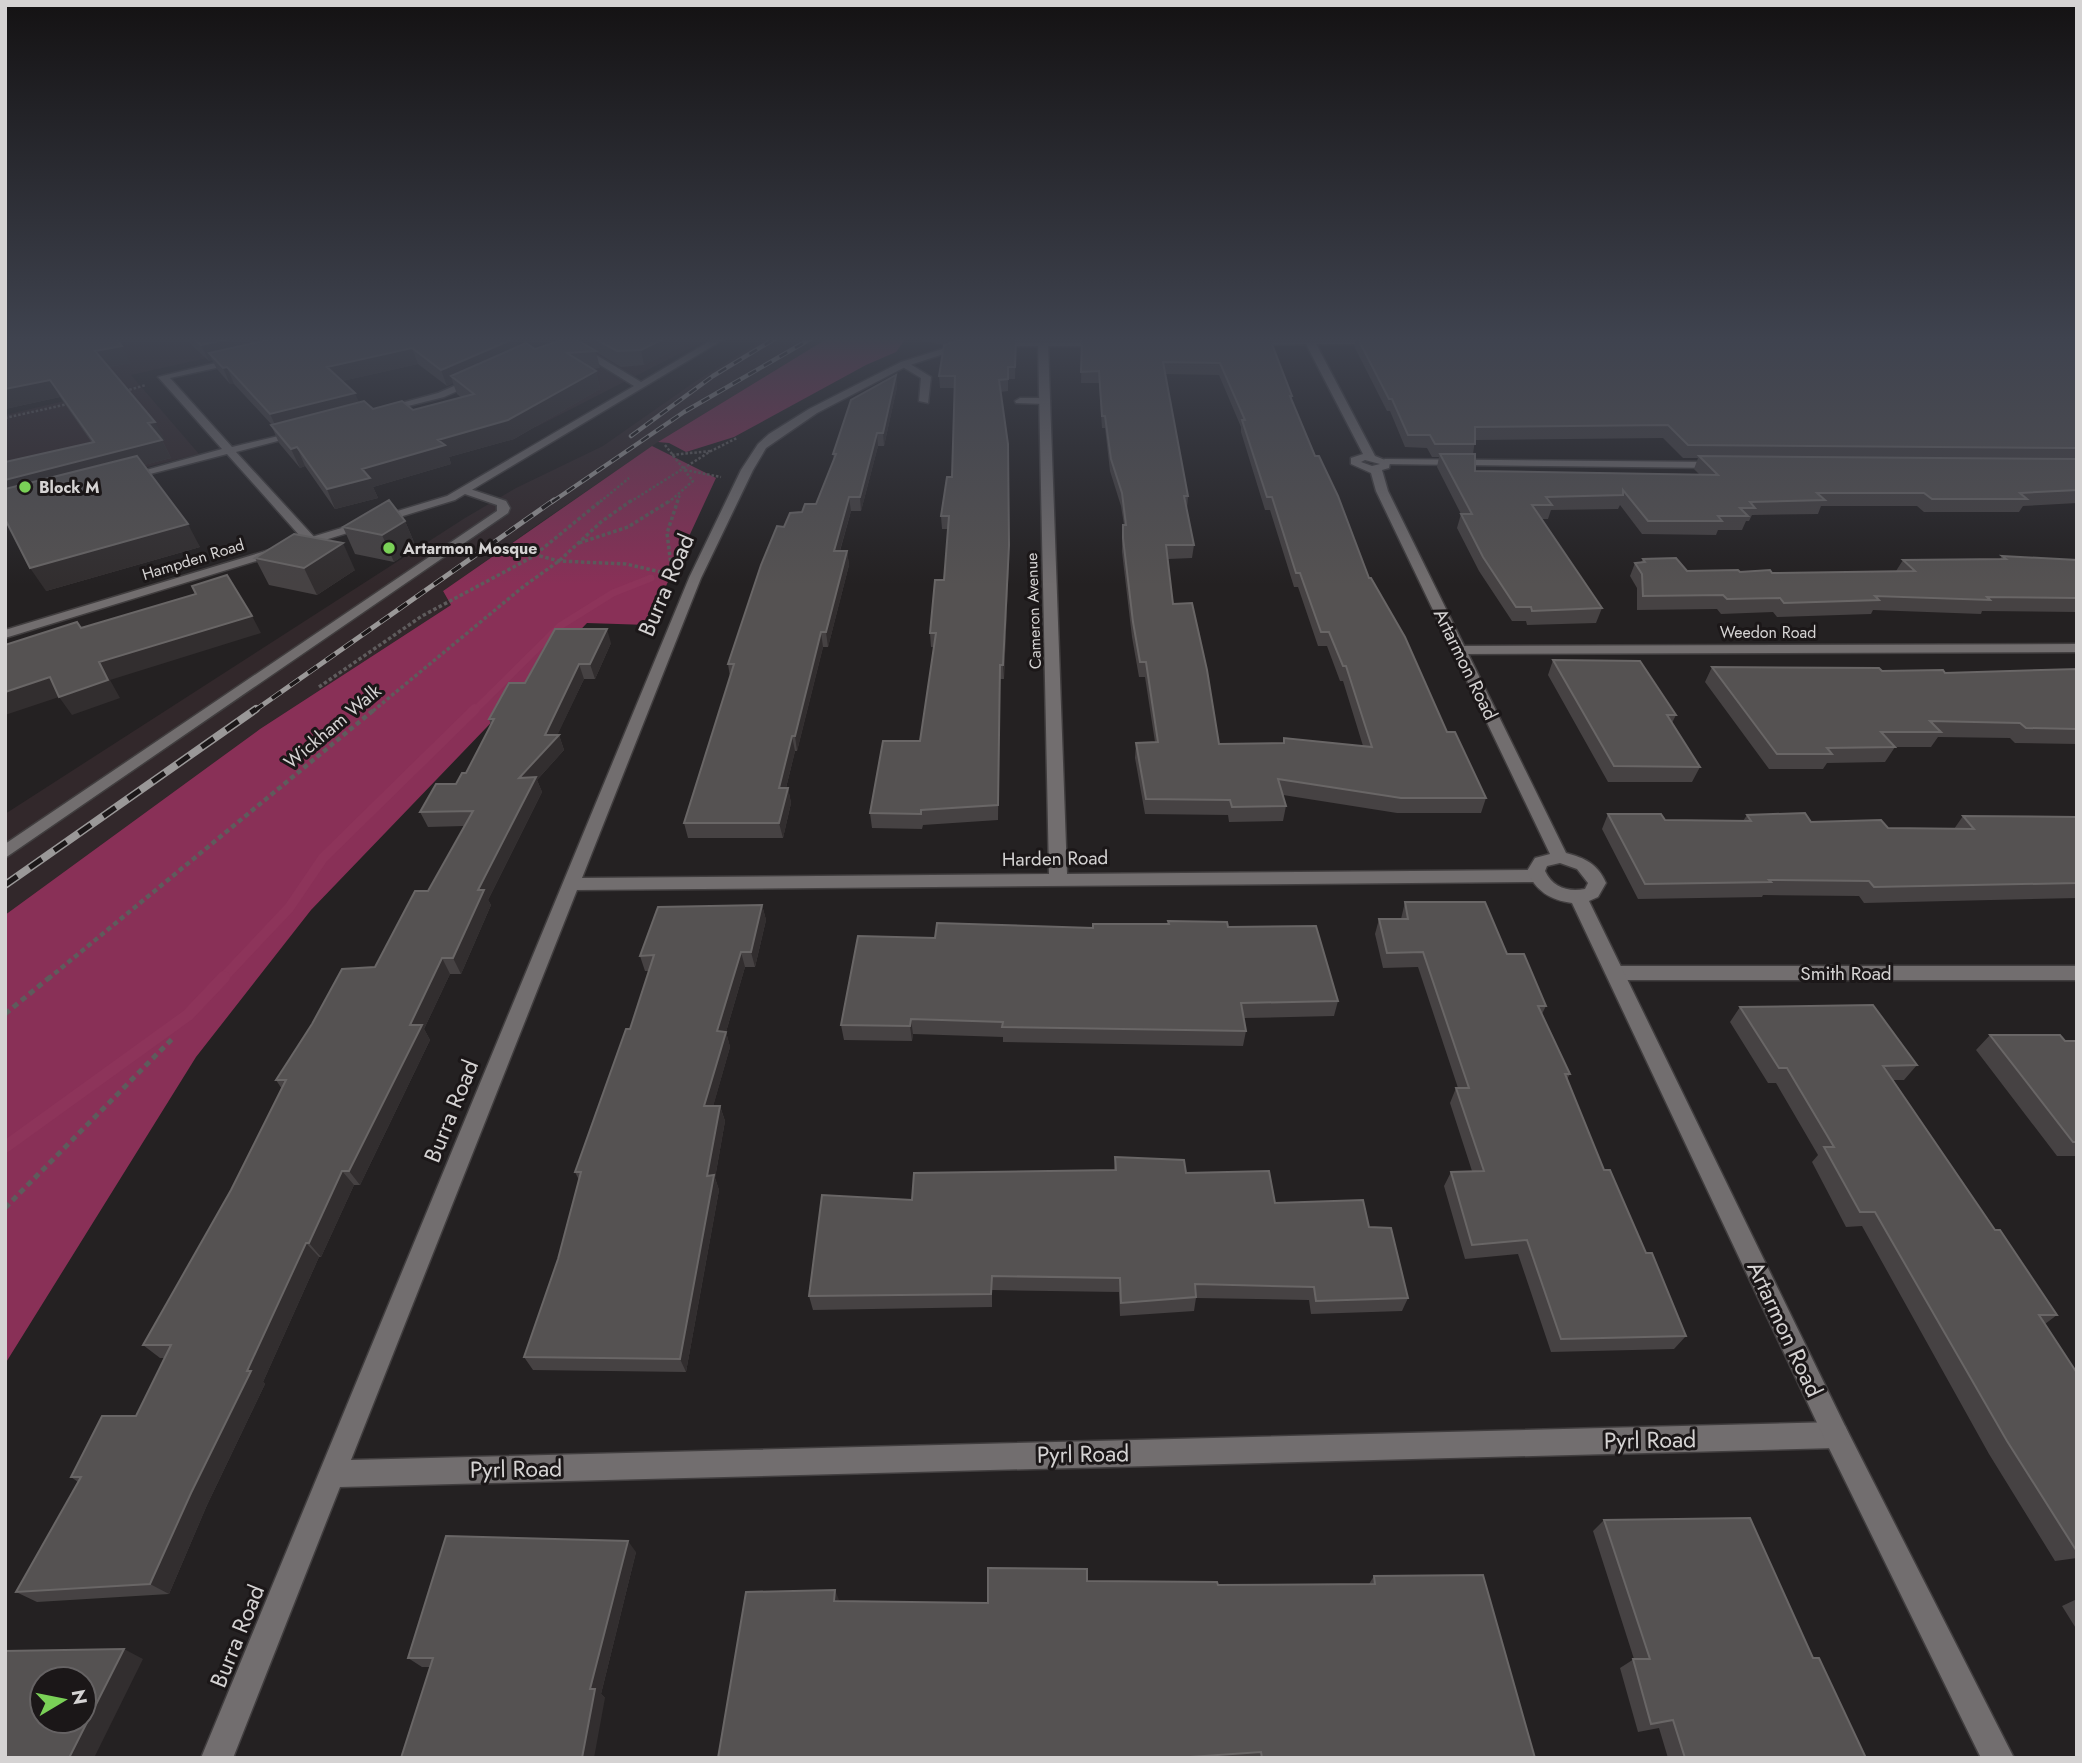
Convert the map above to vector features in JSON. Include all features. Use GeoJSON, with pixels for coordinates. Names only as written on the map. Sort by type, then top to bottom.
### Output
{"type":"FeatureCollection","features":[{"type":"Feature","properties":{"kind":"street"},"geometry":{"type":"LineString","coordinates":[[202,420],[312,542]]}},
{"type":"Feature","properties":{"kind":"street","name":"Hampden Road"},"geometry":{"type":"LineString","coordinates":[[5,634],[437,503],[466,491],[582,420]]}},
{"type":"Feature","properties":{"kind":"street","name":"Burra Road"},"geometry":{"type":"LineString","coordinates":[[217,1758],[695,579],[754,458],[773,436],[798,420]]}},
{"type":"Feature","properties":{"kind":"street","name":"Cameron Avenue"},"geometry":{"type":"LineString","coordinates":[[1046,420],[1058,879]]}},
{"type":"Feature","properties":{"kind":"street","name":"Artarmon Road"},"geometry":{"type":"LineString","coordinates":[[1353,420],[1377,463],[1382,491],[1560,857]]}},
{"type":"Feature","properties":{"kind":"street"},"geometry":{"type":"LineString","coordinates":[[120,479],[307,430]]}},
{"type":"Feature","properties":{"kind":"street"},"geometry":{"type":"LineString","coordinates":[[1377,463],[1732,465]]}},
{"type":"Feature","properties":{"kind":"street"},"geometry":{"type":"LineString","coordinates":[[5,852],[502,513],[502,503],[466,491]]}},
{"type":"Feature","properties":{"kind":"street","name":"Weedon Road"},"geometry":{"type":"LineString","coordinates":[[1459,650],[2077,648]]}},
{"type":"Feature","properties":{"kind":"street"},"geometry":{"type":"LineString","coordinates":[[1560,857],[1578,861],[1595,877],[1597,883],[1592,893],[1578,897],[1553,891],[1537,876],[1536,871],[1541,862],[1560,857]]}},
{"type":"Feature","properties":{"kind":"street","name":"Harden Road"},"geometry":{"type":"LineString","coordinates":[[572,884],[1537,876]]}},
{"type":"Feature","properties":{"kind":"street","name":"Artarmon Road"},"geometry":{"type":"LineString","coordinates":[[1578,897],[1836,1435],[1998,1758]]}},
{"type":"Feature","properties":{"kind":"street","name":"Smith Road"},"geometry":{"type":"LineString","coordinates":[[1616,973],[2077,973]]}},
{"type":"Feature","properties":{"kind":"street","name":"Pyrl Road"},"geometry":{"type":"LineString","coordinates":[[330,1474],[1836,1435]]}},
{"type":"Feature","properties":{"kind":"path"},"geometry":{"type":"LineString","coordinates":[[673,455],[711,451],[737,438]]}},
{"type":"Feature","properties":{"kind":"path"},"geometry":{"type":"LineString","coordinates":[[578,543],[630,528],[662,509],[693,481],[665,445]]}},
{"type":"Feature","properties":{"kind":"path","name":"Wickham Walk"},"geometry":{"type":"LineString","coordinates":[[5,1014],[524,586],[559,561],[601,522],[711,451]]}},
{"type":"Feature","properties":{"kind":"path"},"geometry":{"type":"LineString","coordinates":[[684,469],[716,474],[739,486]]}},
{"type":"Feature","properties":{"kind":"path"},"geometry":{"type":"LineString","coordinates":[[319,687],[422,616],[536,555],[629,478]]}},
{"type":"Feature","properties":{"kind":"path"},"geometry":{"type":"LineString","coordinates":[[672,574],[667,552],[667,521],[681,493]]}},
{"type":"Feature","properties":{"kind":"path"},"geometry":{"type":"LineString","coordinates":[[536,555],[559,561],[626,564],[695,579]]}},
{"type":"Feature","properties":{"kind":"path"},"geometry":{"type":"LineString","coordinates":[[5,1208],[173,1038]]}},
{"type":"Feature","properties":{"kind":"shaded area"},"geometry":{"type":"Polygon","coordinates":[[[5,420],[170,420],[199,454],[5,503],[5,420]]]}},
{"type":"Feature","properties":{"kind":"shaded area"},"geometry":{"type":"Polygon","coordinates":[[[527,420],[549,420],[536,427],[527,420]]]}},
{"type":"Feature","properties":{"kind":"shaded area"},"geometry":{"type":"Polygon","coordinates":[[[640,420],[694,420],[443,591],[451,605],[260,729],[5,915],[5,814],[465,518],[516,488],[603,446],[640,420]]]}},
{"type":"Feature","properties":{"kind":"shaded area"},"geometry":{"type":"Polygon","coordinates":[[[694,420],[765,420],[734,437],[686,452],[669,443],[658,442],[694,420]]]}},
{"type":"Feature","properties":{"kind":"shaded area"},"geometry":{"type":"Polygon","coordinates":[[[652,446],[716,478],[648,625],[587,623],[311,910],[196,1057],[5,1364],[5,915],[260,729],[451,605],[443,591],[652,446]]]}},
{"type":"Feature","properties":{"kind":"building"},"geometry":{"type":"Polygon","coordinates":[[[79,420],[154,420],[155,422],[148,423],[162,440],[5,480],[5,462],[94,442],[79,420]]]}},
{"type":"Feature","properties":{"kind":"building"},"geometry":{"type":"Polygon","coordinates":[[[289,420],[507,420],[438,440],[445,445],[362,469],[370,478],[327,489],[297,447],[291,449],[271,425],[289,420]]]}},
{"type":"Feature","properties":{"kind":"building"},"geometry":{"type":"Polygon","coordinates":[[[844,420],[886,420],[883,433],[877,433],[860,497],[849,497],[834,551],[847,551],[826,632],[821,632],[779,788],[788,788],[779,823],[684,823],[734,664],[728,664],[761,565],[777,526],[784,527],[790,513],[802,512],[805,504],[816,504],[836,454],[833,454],[844,420]]]}},
{"type":"Feature","properties":{"kind":"building"},"geometry":{"type":"Polygon","coordinates":[[[954,420],[1005,420],[1008,444],[1009,545],[1003,665],[1000,665],[998,805],[921,810],[921,814],[870,813],[883,741],[920,741],[936,633],[930,633],[935,580],[944,580],[949,516],[941,516],[947,477],[952,477],[954,420]]]}},
{"type":"Feature","properties":{"kind":"building"},"geometry":{"type":"Polygon","coordinates":[[[1106,420],[1174,420],[1194,545],[1166,545],[1173,604],[1192,603],[1207,670],[1219,744],[1284,743],[1284,738],[1372,747],[1346,666],[1343,666],[1329,632],[1321,632],[1300,573],[1296,573],[1272,497],[1267,497],[1242,420],[1300,420],[1315,456],[1319,456],[1338,496],[1369,578],[1405,637],[1447,732],[1455,732],[1486,798],[1401,798],[1278,779],[1286,806],[1232,807],[1230,800],[1146,799],[1136,743],[1158,742],[1146,662],[1140,662],[1133,622],[1123,538],[1123,525],[1126,525],[1122,493],[1111,459],[1106,420]]]}},
{"type":"Feature","properties":{"kind":"building"},"geometry":{"type":"Polygon","coordinates":[[[1401,420],[2077,420],[2077,448],[1688,445],[1668,425],[1475,427],[1475,444],[1435,444],[1430,435],[1408,435],[1401,420]]]}},
{"type":"Feature","properties":{"kind":"building"},"geometry":{"type":"Polygon","coordinates":[[[1440,454],[1475,454],[1475,471],[1718,475],[1699,456],[2077,459],[2077,490],[2020,493],[2027,499],[1932,499],[1924,493],[1817,493],[1825,500],[1750,502],[1755,508],[1740,508],[1748,516],[1718,516],[1722,521],[1648,521],[1623,490],[1623,495],[1546,497],[1552,505],[1532,505],[1602,608],[1532,611],[1531,607],[1516,607],[1483,557],[1461,514],[1472,514],[1440,454]]]}},
{"type":"Feature","properties":{"kind":"building"},"geometry":{"type":"Polygon","coordinates":[[[137,456],[188,524],[30,568],[5,519],[5,489],[137,456]]]}},
{"type":"Feature","properties":{"kind":"building"},"geometry":{"type":"Polygon","coordinates":[[[389,500],[405,521],[382,535],[343,527],[389,500]]]}},
{"type":"Feature","properties":{"kind":"building"},"geometry":{"type":"Polygon","coordinates":[[[294,534],[343,543],[304,568],[255,558],[294,534]]]}},
{"type":"Feature","properties":{"kind":"building"},"geometry":{"type":"Polygon","coordinates":[[[2002,556],[2077,560],[2077,598],[1987,597],[1990,600],[1875,596],[1879,600],[1784,603],[1780,598],[1727,599],[1723,595],[1643,596],[1642,574],[1635,563],[1645,562],[1643,559],[1676,558],[1687,571],[1915,571],[1903,560],[2006,559],[2002,556]]]}},
{"type":"Feature","properties":{"kind":"building"},"geometry":{"type":"Polygon","coordinates":[[[227,575],[252,616],[99,662],[108,680],[59,697],[50,677],[5,692],[5,645],[77,622],[81,628],[196,594],[192,586],[227,575]]]}},
{"type":"Feature","properties":{"kind":"building"},"geometry":{"type":"Polygon","coordinates":[[[555,629],[607,629],[590,664],[579,664],[545,735],[559,735],[519,778],[536,777],[478,890],[484,890],[453,958],[442,958],[410,1025],[422,1025],[349,1171],[342,1171],[309,1243],[306,1243],[247,1371],[251,1371],[150,1584],[16,1592],[81,1477],[71,1477],[102,1416],[136,1416],[171,1345],[143,1345],[231,1190],[286,1080],[276,1080],[312,1024],[342,969],[375,967],[415,891],[428,891],[473,811],[420,812],[436,784],[456,784],[462,773],[466,773],[494,719],[489,719],[509,683],[525,683],[555,629]]]}},
{"type":"Feature","properties":{"kind":"building"},"geometry":{"type":"Polygon","coordinates":[[[1553,660],[1640,661],[1676,715],[1667,715],[1700,767],[1614,766],[1553,660]]]}},
{"type":"Feature","properties":{"kind":"building"},"geometry":{"type":"Polygon","coordinates":[[[1712,667],[1879,668],[1882,671],[1943,670],[1945,673],[2077,669],[2077,729],[2026,728],[2020,723],[1930,721],[1941,732],[1881,732],[1895,747],[1827,748],[1832,754],[1777,754],[1712,667]]]}},
{"type":"Feature","properties":{"kind":"building"},"geometry":{"type":"Polygon","coordinates":[[[1805,813],[1811,822],[1881,820],[1888,828],[1974,829],[1963,816],[2077,817],[2077,883],[1874,887],[1869,881],[1769,880],[1771,882],[1645,884],[1608,814],[1661,814],[1665,820],[1751,821],[1747,815],[1805,813]]]}},
{"type":"Feature","properties":{"kind":"building"},"geometry":{"type":"Polygon","coordinates":[[[1405,902],[1485,902],[1507,954],[1524,954],[1546,1006],[1538,1006],[1570,1074],[1565,1074],[1604,1170],[1610,1170],[1646,1253],[1652,1253],[1686,1336],[1561,1339],[1527,1240],[1472,1245],[1451,1172],[1484,1171],[1456,1088],[1469,1088],[1423,952],[1387,953],[1379,919],[1408,919],[1405,902]]]}},
{"type":"Feature","properties":{"kind":"building"},"geometry":{"type":"Polygon","coordinates":[[[762,905],[751,952],[741,952],[717,1031],[726,1032],[704,1106],[720,1106],[707,1176],[714,1175],[680,1359],[524,1357],[558,1259],[581,1172],[575,1172],[626,1029],[630,1029],[654,955],[640,956],[658,907],[762,905]]]}},
{"type":"Feature","properties":{"kind":"building"},"geometry":{"type":"Polygon","coordinates":[[[1168,921],[1227,922],[1228,927],[1316,926],[1338,1001],[1241,1003],[1246,1031],[1002,1027],[1003,1022],[911,1019],[910,1026],[841,1025],[858,936],[935,938],[937,923],[1093,928],[1093,924],[1169,924],[1168,921]]]}},
{"type":"Feature","properties":{"kind":"building"},"geometry":{"type":"Polygon","coordinates":[[[1873,1005],[1917,1065],[1883,1066],[1995,1230],[2000,1230],[2057,1315],[2039,1315],[2077,1373],[2077,1550],[2007,1441],[1875,1212],[1860,1212],[1824,1147],[1834,1147],[1787,1068],[1779,1068],[1740,1007],[1873,1005]]]}},
{"type":"Feature","properties":{"kind":"building"},"geometry":{"type":"Polygon","coordinates":[[[1990,1035],[2060,1035],[2065,1041],[2077,1041],[2077,1142],[2073,1142],[1990,1035]]]}},
{"type":"Feature","properties":{"kind":"building"},"geometry":{"type":"Polygon","coordinates":[[[1115,1157],[1184,1160],[1186,1173],[1269,1171],[1275,1203],[1363,1200],[1369,1227],[1391,1228],[1408,1298],[1316,1301],[1314,1287],[1195,1284],[1196,1297],[1121,1303],[1120,1278],[992,1276],[991,1294],[809,1296],[822,1195],[912,1200],[914,1173],[1116,1170],[1115,1157]]]}},
{"type":"Feature","properties":{"kind":"building"},"geometry":{"type":"Polygon","coordinates":[[[1750,1518],[1813,1658],[1819,1658],[1866,1758],[1685,1758],[1673,1720],[1651,1724],[1633,1659],[1650,1659],[1604,1520],[1750,1518]]]}},
{"type":"Feature","properties":{"kind":"building"},"geometry":{"type":"Polygon","coordinates":[[[446,1536],[628,1541],[590,1689],[595,1689],[582,1758],[401,1758],[433,1658],[408,1658],[446,1536]]]}},
{"type":"Feature","properties":{"kind":"building"},"geometry":{"type":"Polygon","coordinates":[[[988,1568],[1087,1569],[1087,1581],[1217,1582],[1218,1585],[1375,1584],[1374,1576],[1483,1575],[1535,1758],[1262,1758],[1261,1752],[1175,1758],[718,1758],[746,1592],[835,1590],[834,1601],[988,1603],[988,1568]]]}},
{"type":"Feature","properties":{"kind":"building"},"geometry":{"type":"Polygon","coordinates":[[[124,1649],[98,1701],[98,1665],[28,1665],[28,1735],[81,1735],[69,1758],[5,1758],[5,1651],[124,1649]]]}},
{"type":"Feature","properties":{"kind":"waterway"},"geometry":{"type":"LineString","coordinates":[[474,711],[560,626],[613,593],[651,578]]}},
{"type":"Feature","properties":{"kind":"waterway"},"geometry":{"type":"LineString","coordinates":[[222,979],[289,908],[323,858],[475,709]]}},
{"type":"Feature","properties":{"kind":"waterway"},"geometry":{"type":"LineString","coordinates":[[5,1147],[188,1015],[224,977]]}},
{"type":"Feature","properties":{"kind":"railway"},"geometry":{"type":"LineString","coordinates":[[631,436],[652,420]]}},
{"type":"Feature","properties":{"kind":"railway"},"geometry":{"type":"LineString","coordinates":[[552,502],[672,420]]}},
{"type":"Feature","properties":{"kind":"railway"},"geometry":{"type":"LineString","coordinates":[[254,711],[554,500]]}},
{"type":"Feature","properties":{"kind":"railway"},"geometry":{"type":"LineString","coordinates":[[5,885],[256,709]]}},
{"type":"Feature","properties":{"kind":"place","name":"Block M"},"geometry":{"type":"Point","coordinates":[25,487]}},
{"type":"Feature","properties":{"kind":"place","name":"Artarmon Mosque"},"geometry":{"type":"Point","coordinates":[389,548]}}]}
